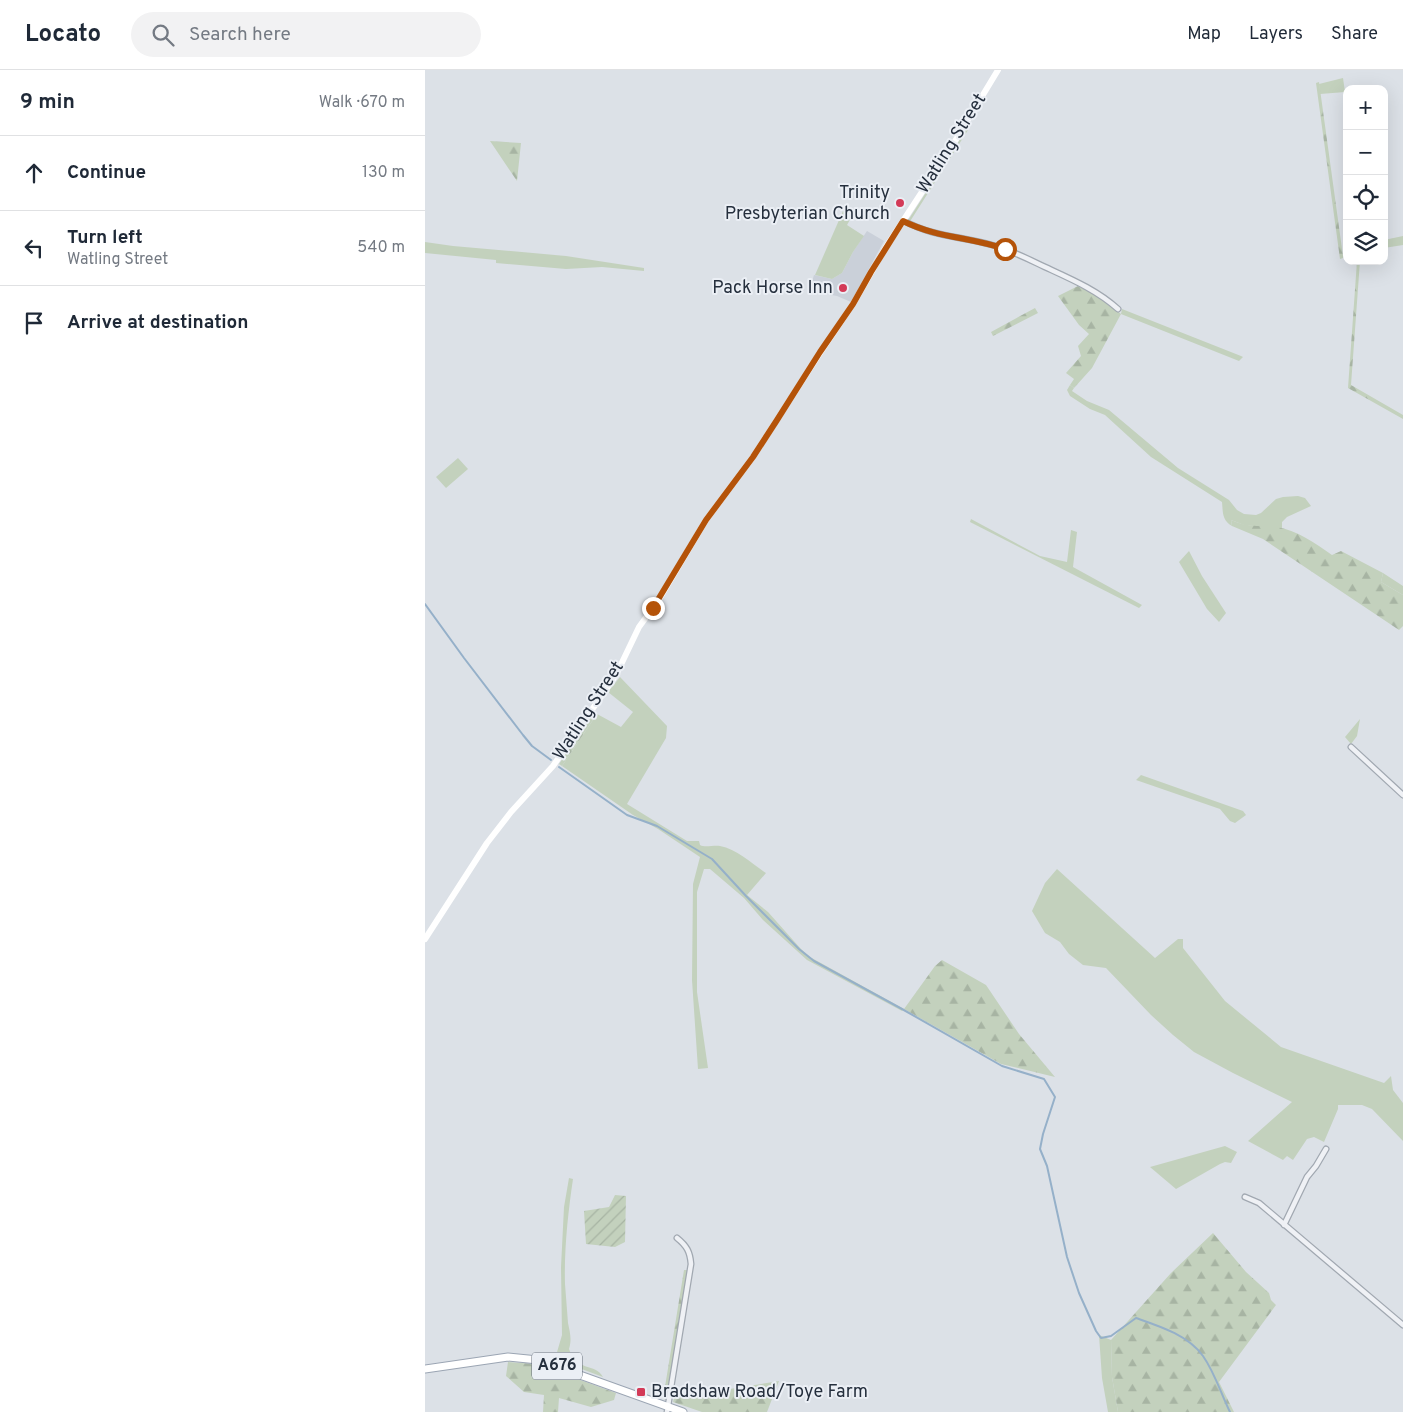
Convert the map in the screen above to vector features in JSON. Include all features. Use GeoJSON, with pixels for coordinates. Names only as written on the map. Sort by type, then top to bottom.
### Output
{"type":"FeatureCollection","features":[{"type":"Feature","properties":{"kind":"main road","name":"A676"},"geometry":{"type":"LineString","coordinates":[[425,1369],[498,1358],[517,1357],[533,1359],[548,1363],[668,1410],[683,1412]]}},
{"type":"Feature","properties":{"kind":"street","name":"Watling Street"},"geometry":{"type":"LineString","coordinates":[[425,939],[487,843],[511,812],[553,766],[616,675],[639,627],[658,601],[706,520],[753,457],[853,304],[871,272],[998,70]]}},
{"type":"Feature","properties":{"kind":"street"},"geometry":{"type":"LineString","coordinates":[[903,221],[936,235],[983,242],[1015,252],[1094,291],[1118,309]]}},
{"type":"Feature","properties":{"kind":"street"},"geometry":{"type":"LineString","coordinates":[[1351,747],[1403,795]]}},
{"type":"Feature","properties":{"kind":"street"},"geometry":{"type":"LineString","coordinates":[[1284,1225],[1307,1177],[1326,1149]]}},
{"type":"Feature","properties":{"kind":"street"},"geometry":{"type":"LineString","coordinates":[[1245,1197],[1259,1203],[1403,1325]]}},
{"type":"Feature","properties":{"kind":"street"},"geometry":{"type":"LineString","coordinates":[[668,1410],[691,1264],[690,1254],[686,1245],[677,1238]]}},
{"type":"Feature","properties":{"kind":"shaded area"},"geometry":{"type":"Polygon","coordinates":[[[867,231],[884,241],[851,302],[837,296],[809,291],[814,275],[832,279],[842,273],[867,231]]]}},
{"type":"Feature","properties":{"kind":"green space"},"geometry":{"type":"Polygon","coordinates":[[[1343,78],[1343,92],[1320,94],[1319,84],[1343,78]]]}},
{"type":"Feature","properties":{"kind":"green space"},"geometry":{"type":"Polygon","coordinates":[[[1319,82],[1343,256],[1340,259],[1316,83],[1319,82]]]}},
{"type":"Feature","properties":{"kind":"green space"},"geometry":{"type":"Polygon","coordinates":[[[966,130],[968,130],[909,223],[907,222],[966,130]]]}},
{"type":"Feature","properties":{"kind":"green space"},"geometry":{"type":"Polygon","coordinates":[[[490,141],[521,143],[517,181],[490,141]]]}},
{"type":"Feature","properties":{"kind":"green space"},"geometry":{"type":"Polygon","coordinates":[[[843,211],[852,216],[847,225],[864,236],[842,273],[832,279],[815,275],[843,211]]]}},
{"type":"Feature","properties":{"kind":"green space"},"geometry":{"type":"Polygon","coordinates":[[[1403,236],[1403,245],[1388,247],[1388,239],[1403,236]]]}},
{"type":"Feature","properties":{"kind":"green space"},"geometry":{"type":"Polygon","coordinates":[[[425,242],[566,256],[644,268],[644,271],[602,267],[566,269],[496,263],[496,260],[425,253],[425,242]]]}},
{"type":"Feature","properties":{"kind":"green space"},"geometry":{"type":"Polygon","coordinates":[[[1357,265],[1360,265],[1351,385],[1403,415],[1403,419],[1348,388],[1357,265]]]}},
{"type":"Feature","properties":{"kind":"green space"},"geometry":{"type":"Polygon","coordinates":[[[1078,286],[1098,296],[1121,314],[1092,368],[1074,388],[1070,385],[1074,379],[1066,373],[1081,356],[1078,346],[1089,334],[1079,325],[1058,296],[1078,286]]]}},
{"type":"Feature","properties":{"kind":"green space"},"geometry":{"type":"Polygon","coordinates":[[[1035,308],[1038,313],[993,336],[991,332],[1035,308]]]}},
{"type":"Feature","properties":{"kind":"green space"},"geometry":{"type":"Polygon","coordinates":[[[1122,309],[1243,357],[1239,361],[1121,314],[1122,309]]]}},
{"type":"Feature","properties":{"kind":"green space"},"geometry":{"type":"Polygon","coordinates":[[[1070,385],[1074,388],[1072,391],[1087,401],[1109,410],[1178,468],[1229,500],[1237,510],[1244,514],[1256,515],[1261,513],[1276,499],[1283,497],[1298,496],[1305,498],[1311,506],[1287,517],[1282,522],[1282,529],[1244,525],[1231,520],[1232,526],[1225,519],[1222,502],[1151,457],[1105,415],[1090,409],[1070,396],[1067,390],[1070,385]]]}},
{"type":"Feature","properties":{"kind":"green space"},"geometry":{"type":"Polygon","coordinates":[[[458,458],[468,469],[446,488],[436,477],[458,458]]]}},
{"type":"Feature","properties":{"kind":"green space"},"geometry":{"type":"Polygon","coordinates":[[[971,519],[1040,556],[1067,562],[1071,530],[1077,532],[1073,567],[1142,605],[1139,608],[970,522],[971,519]]]}},
{"type":"Feature","properties":{"kind":"green space"},"geometry":{"type":"Polygon","coordinates":[[[1231,520],[1237,523],[1276,527],[1291,531],[1332,555],[1341,551],[1383,573],[1381,582],[1403,595],[1403,626],[1399,630],[1263,539],[1232,526],[1231,520]]]}},
{"type":"Feature","properties":{"kind":"green space"},"geometry":{"type":"Polygon","coordinates":[[[1189,551],[1202,576],[1226,613],[1219,622],[1207,609],[1179,562],[1189,551]]]}},
{"type":"Feature","properties":{"kind":"green space"},"geometry":{"type":"Polygon","coordinates":[[[1383,573],[1403,586],[1403,595],[1381,582],[1383,573]]]}},
{"type":"Feature","properties":{"kind":"green space"},"geometry":{"type":"Polygon","coordinates":[[[620,677],[667,726],[666,738],[627,804],[687,841],[699,841],[700,845],[726,848],[738,853],[766,873],[747,895],[768,912],[810,957],[904,1009],[902,1011],[807,960],[763,920],[744,898],[710,869],[704,869],[697,892],[697,992],[708,1068],[698,1069],[692,980],[693,884],[700,857],[633,815],[562,766],[597,714],[621,727],[633,712],[608,692],[620,677]]]}},
{"type":"Feature","properties":{"kind":"green space"},"geometry":{"type":"Polygon","coordinates":[[[594,712],[597,714],[562,766],[559,764],[594,712]]]}},
{"type":"Feature","properties":{"kind":"green space"},"geometry":{"type":"Polygon","coordinates":[[[1360,719],[1357,736],[1351,744],[1345,737],[1360,719]]]}},
{"type":"Feature","properties":{"kind":"green space"},"geometry":{"type":"Polygon","coordinates":[[[1141,775],[1243,811],[1246,815],[1235,823],[1230,821],[1220,809],[1136,780],[1141,775]]]}},
{"type":"Feature","properties":{"kind":"green space"},"geometry":{"type":"Polygon","coordinates":[[[1057,869],[1155,958],[1178,939],[1183,939],[1183,948],[1225,1001],[1281,1047],[1384,1083],[1391,1076],[1393,1090],[1403,1103],[1403,1141],[1372,1109],[1362,1105],[1338,1105],[1324,1142],[1314,1137],[1307,1139],[1293,1160],[1287,1156],[1283,1160],[1248,1141],[1292,1102],[1194,1052],[1151,1015],[1106,968],[1083,965],[1069,954],[1060,942],[1045,933],[1032,911],[1045,883],[1057,869]]]}},
{"type":"Feature","properties":{"kind":"green space"},"geometry":{"type":"Polygon","coordinates":[[[942,960],[986,985],[1019,1034],[1055,1077],[1001,1064],[904,1009],[935,966],[942,960]]]}},
{"type":"Feature","properties":{"kind":"green space"},"geometry":{"type":"Polygon","coordinates":[[[1225,1146],[1237,1152],[1231,1163],[1225,1162],[1220,1164],[1176,1189],[1150,1167],[1225,1146]]]}},
{"type":"Feature","properties":{"kind":"green space"},"geometry":{"type":"Polygon","coordinates":[[[569,1178],[573,1179],[567,1231],[565,1284],[570,1336],[569,1349],[577,1361],[600,1372],[603,1377],[555,1359],[562,1335],[561,1267],[564,1207],[569,1178]]]}},
{"type":"Feature","properties":{"kind":"green space"},"geometry":{"type":"Polygon","coordinates":[[[615,1195],[626,1196],[625,1242],[615,1247],[586,1244],[584,1211],[609,1207],[615,1195]]]}},
{"type":"Feature","properties":{"kind":"green space"},"geometry":{"type":"Polygon","coordinates":[[[1213,1233],[1246,1272],[1269,1293],[1271,1300],[1276,1305],[1219,1382],[1234,1412],[1118,1412],[1112,1377],[1111,1340],[1171,1273],[1213,1233]]]}},
{"type":"Feature","properties":{"kind":"green space"},"geometry":{"type":"Polygon","coordinates":[[[684,1270],[688,1270],[668,1400],[663,1399],[684,1270]]]}},
{"type":"Feature","properties":{"kind":"green space"},"geometry":{"type":"Polygon","coordinates":[[[1099,1335],[1111,1340],[1112,1377],[1118,1412],[1108,1412],[1102,1378],[1099,1335]]]}},
{"type":"Feature","properties":{"kind":"green space"},"geometry":{"type":"Polygon","coordinates":[[[508,1362],[536,1364],[616,1393],[614,1400],[591,1407],[559,1398],[558,1412],[543,1412],[544,1395],[524,1392],[506,1376],[508,1362]]]}},
{"type":"Feature","properties":{"kind":"green space"},"geometry":{"type":"Polygon","coordinates":[[[779,1381],[767,1412],[702,1412],[673,1402],[674,1398],[779,1381]]]}},
{"type":"Feature","properties":{"kind":"waterway"},"geometry":{"type":"LineString","coordinates":[[425,604],[523,735],[532,746],[551,760]]}},
{"type":"Feature","properties":{"kind":"waterway"},"geometry":{"type":"LineString","coordinates":[[559,767],[627,815],[657,826],[712,859],[746,896],[799,949],[814,961],[1002,1066],[1044,1079],[1055,1097],[1040,1149],[1047,1166],[1067,1257],[1079,1293],[1096,1331],[1101,1338],[1111,1336],[1136,1318],[1181,1337],[1203,1356],[1230,1412]]}},
{"type":"Feature","properties":{"kind":"place","name":"Trinity Presbyterian Church"},"geometry":{"type":"Point","coordinates":[900,203]}},
{"type":"Feature","properties":{"kind":"place","name":"Pack Horse Inn"},"geometry":{"type":"Point","coordinates":[843,288]}},
{"type":"Feature","properties":{"kind":"place","name":"Bradshaw Road/Toye Farm"},"geometry":{"type":"Point","coordinates":[641,1392]}},
{"type":"Feature","properties":{"kind":"route"},"geometry":{"type":"LineString","coordinates":[[653,608],[716,504],[753,457],[853,304],[903,221],[936,235],[983,242],[1005,249]]}}]}
